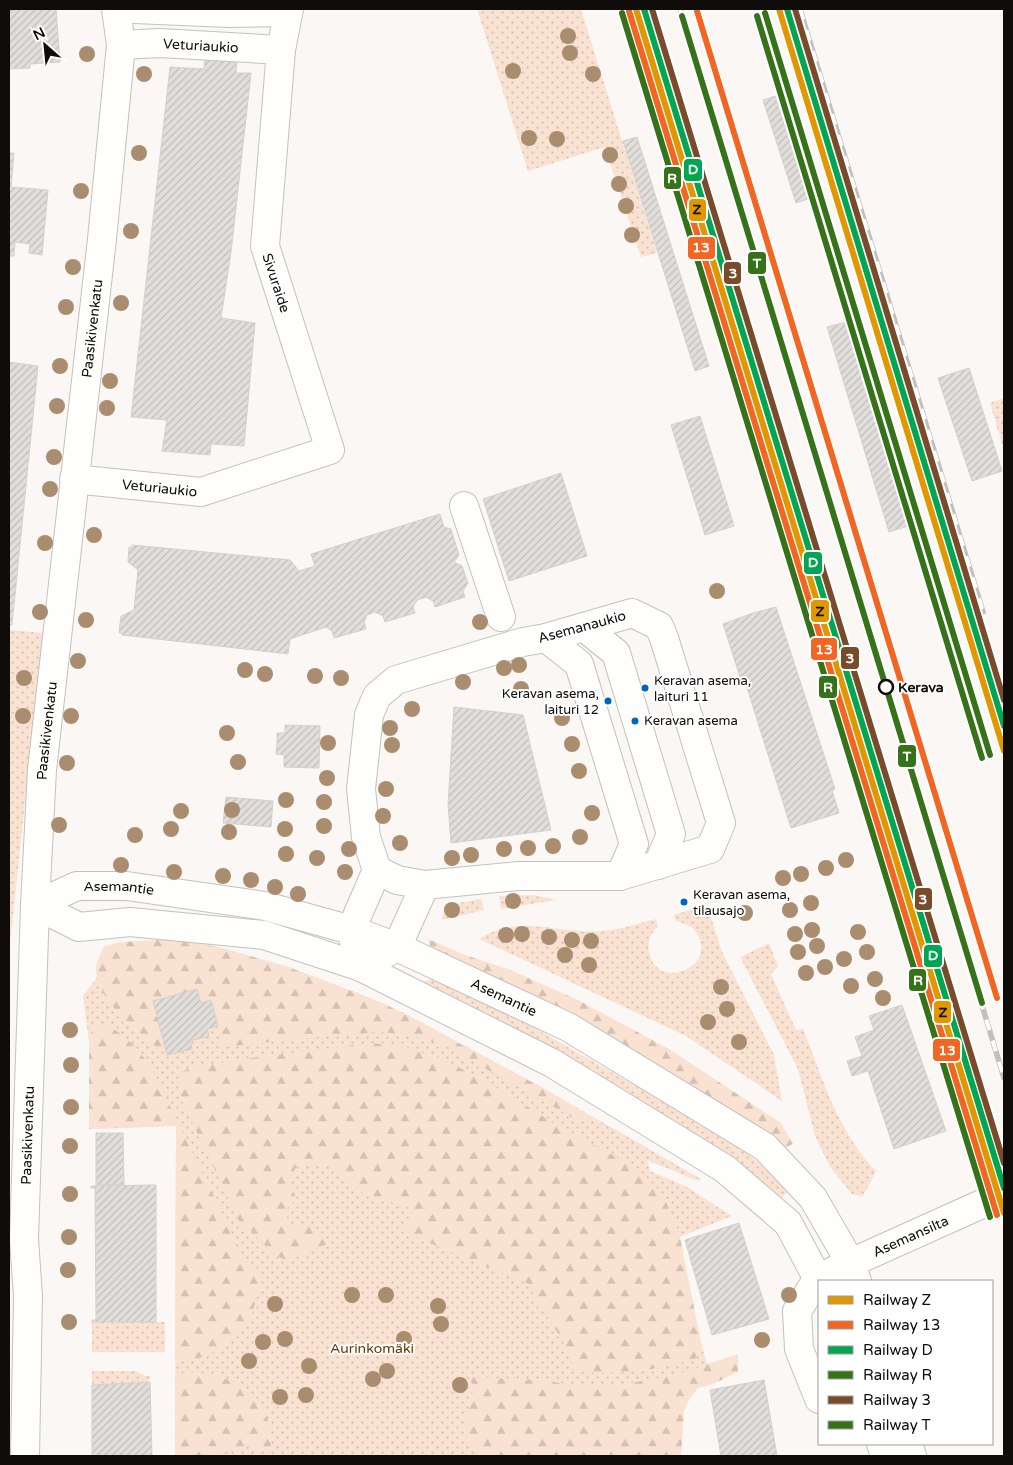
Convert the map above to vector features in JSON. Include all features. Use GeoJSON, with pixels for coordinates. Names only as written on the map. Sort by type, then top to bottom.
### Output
{"type":"FeatureCollection","features":[{"type":"Feature","properties":{"kind":"street","name":"Paasikivenkatu"},"geometry":{"type":"LineString","coordinates":[[25,1456],[28,1296],[16,1239],[42,770],[102,239],[121,45],[116,9]]}},
{"type":"Feature","properties":{"kind":"street"},"geometry":{"type":"LineString","coordinates":[[134,9],[220,12],[289,10]]}},
{"type":"Feature","properties":{"kind":"street","name":"Sivuraide"},"geometry":{"type":"LineString","coordinates":[[289,10],[282,50],[264,246],[330,450]]}},
{"type":"Feature","properties":{"kind":"street","name":"Veturiaukio"},"geometry":{"type":"LineString","coordinates":[[121,45],[160,43],[282,50]]}},
{"type":"Feature","properties":{"kind":"street","name":"Veturiaukio"},"geometry":{"type":"LineString","coordinates":[[74,479],[201,492],[330,450]]}},
{"type":"Feature","properties":{"kind":"street"},"geometry":{"type":"LineString","coordinates":[[464,506],[502,617]]}},
{"type":"Feature","properties":{"kind":"street","name":"Asemanaukio"},"geometry":{"type":"LineString","coordinates":[[632,613],[659,626],[721,823],[710,849],[620,876],[518,876],[425,885],[397,880],[377,870],[366,837],[361,789],[369,715],[377,696],[396,680],[523,642],[546,638],[584,627],[632,613]]}},
{"type":"Feature","properties":{"kind":"street"},"geometry":{"type":"LineString","coordinates":[[584,627],[616,653],[671,834],[658,865]]}},
{"type":"Feature","properties":{"kind":"street"},"geometry":{"type":"LineString","coordinates":[[546,638],[579,664],[634,844],[620,876]]}},
{"type":"Feature","properties":{"kind":"street"},"geometry":{"type":"LineString","coordinates":[[361,966],[352,930],[377,870]]}},
{"type":"Feature","properties":{"kind":"street"},"geometry":{"type":"LineString","coordinates":[[361,966],[396,947],[425,885]]}},
{"type":"Feature","properties":{"kind":"street","name":"Asemantie"},"geometry":{"type":"LineString","coordinates":[[35,905],[78,886],[127,886],[265,906],[352,930],[396,947],[568,1027],[765,1146],[813,1198],[853,1272]]}},
{"type":"Feature","properties":{"kind":"street"},"geometry":{"type":"LineString","coordinates":[[35,905],[79,927],[130,922],[264,935],[361,966],[552,1063],[725,1169],[788,1223],[818,1280],[798,1311],[799,1349],[818,1396]]}},
{"type":"Feature","properties":{"kind":"street","name":"Asemansilta"},"geometry":{"type":"LineString","coordinates":[[818,1280],[853,1272],[930,1226],[1004,1194]]}},
{"type":"Feature","properties":{"kind":"street"},"geometry":{"type":"LineString","coordinates":[[886,1448],[912,1456]]}},
{"type":"Feature","properties":{"kind":"green space"},"geometry":{"type":"Polygon","coordinates":[[[477,9],[581,9],[657,253],[641,257],[605,147],[528,171],[477,9]]]}},
{"type":"Feature","properties":{"kind":"green space"},"geometry":{"type":"Polygon","coordinates":[[[1004,398],[1004,450],[990,403],[1004,398]]]}},
{"type":"Feature","properties":{"kind":"green space"},"geometry":{"type":"Polygon","coordinates":[[[9,630],[43,633],[9,953],[9,630]]]}},
{"type":"Feature","properties":{"kind":"green space"},"geometry":{"type":"Polygon","coordinates":[[[533,895],[556,900],[501,909],[499,896],[533,895]]]}},
{"type":"Feature","properties":{"kind":"green space"},"geometry":{"type":"Polygon","coordinates":[[[481,899],[484,910],[441,920],[447,905],[481,899]]]}},
{"type":"Feature","properties":{"kind":"green space"},"geometry":{"type":"Polygon","coordinates":[[[707,905],[722,952],[774,1055],[782,1101],[686,1036],[479,939],[494,931],[509,927],[524,926],[603,931],[656,919],[658,926],[650,937],[649,951],[654,964],[663,971],[675,973],[686,970],[695,963],[701,953],[700,941],[692,927],[675,920],[674,915],[707,905]]]}},
{"type":"Feature","properties":{"kind":"green space"},"geometry":{"type":"Polygon","coordinates":[[[177,939],[218,947],[288,967],[383,1003],[543,1088],[591,1117],[580,1122],[442,1044],[403,1034],[380,1032],[222,1047],[211,1001],[201,1003],[197,989],[153,1001],[165,1047],[158,1049],[119,1014],[110,1003],[98,981],[96,966],[104,947],[121,942],[177,939]]]}},
{"type":"Feature","properties":{"kind":"green space"},"geometry":{"type":"Polygon","coordinates":[[[428,939],[465,955],[508,969],[578,1000],[669,1049],[781,1123],[793,1144],[779,1150],[432,952],[428,939]]]}},
{"type":"Feature","properties":{"kind":"green space","name":"Aurinkomäki"},"geometry":{"type":"Polygon","coordinates":[[[121,942],[218,947],[288,967],[355,992],[406,1014],[543,1088],[701,1179],[698,1181],[647,1160],[650,1171],[685,1186],[732,1216],[680,1237],[663,1194],[655,1187],[711,1377],[669,1387],[680,1456],[175,1456],[176,1126],[89,1129],[89,1041],[83,996],[98,976],[96,967],[104,947],[121,942]]]}},
{"type":"Feature","properties":{"kind":"green space"},"geometry":{"type":"Polygon","coordinates":[[[769,943],[778,966],[771,974],[796,1030],[803,1029],[841,1122],[863,1156],[876,1171],[863,1196],[852,1194],[830,1167],[815,1136],[798,1069],[740,957],[769,943]]]}},
{"type":"Feature","properties":{"kind":"green space"},"geometry":{"type":"Polygon","coordinates":[[[436,978],[507,1012],[740,1146],[789,1191],[779,1200],[421,982],[436,978]]]}},
{"type":"Feature","properties":{"kind":"green space"},"geometry":{"type":"Polygon","coordinates":[[[98,1023],[122,1035],[134,1046],[151,1067],[244,1258],[262,1279],[252,1314],[243,1327],[209,1356],[175,1362],[176,1126],[89,1129],[89,1041],[93,1029],[98,1023]]]}},
{"type":"Feature","properties":{"kind":"green space"},"geometry":{"type":"Polygon","coordinates":[[[371,1043],[406,1047],[439,1058],[479,1077],[560,1127],[637,1168],[663,1194],[680,1237],[702,1347],[695,1359],[635,1371],[604,1373],[573,1370],[570,1353],[527,1283],[400,1231],[414,1219],[410,1208],[367,1196],[326,1164],[297,1165],[290,1179],[296,1199],[284,1212],[293,1227],[310,1227],[322,1234],[329,1243],[287,1261],[272,1253],[249,1229],[244,1231],[181,1099],[178,1083],[179,1073],[190,1068],[243,1059],[371,1043]]]}},
{"type":"Feature","properties":{"kind":"green space"},"geometry":{"type":"Polygon","coordinates":[[[92,1322],[165,1322],[165,1352],[92,1352],[92,1322]]]}},
{"type":"Feature","properties":{"kind":"green space"},"geometry":{"type":"Polygon","coordinates":[[[738,1354],[738,1372],[713,1384],[698,1388],[690,1398],[684,1411],[681,1456],[477,1456],[469,1443],[465,1431],[465,1422],[473,1387],[470,1377],[540,1380],[587,1387],[619,1385],[675,1375],[738,1354]]]}},
{"type":"Feature","properties":{"kind":"green space"},"geometry":{"type":"Polygon","coordinates":[[[92,1371],[136,1371],[145,1376],[151,1376],[149,1382],[92,1385],[92,1371]]]}},
{"type":"Feature","properties":{"kind":"green space"},"geometry":{"type":"Polygon","coordinates":[[[196,1372],[229,1380],[243,1387],[254,1396],[268,1420],[271,1436],[271,1455],[247,1445],[220,1456],[175,1456],[175,1374],[196,1372]]]}},
{"type":"Feature","properties":{"kind":"building"},"geometry":{"type":"Polygon","coordinates":[[[9,9],[56,9],[60,62],[30,64],[30,68],[9,69],[9,9]]]}},
{"type":"Feature","properties":{"kind":"building"},"geometry":{"type":"Polygon","coordinates":[[[205,56],[237,59],[236,73],[251,73],[231,252],[221,318],[255,323],[244,446],[211,444],[210,455],[162,451],[167,420],[131,417],[170,67],[204,69],[205,56]]]}},
{"type":"Feature","properties":{"kind":"building"},"geometry":{"type":"Polygon","coordinates":[[[775,96],[808,199],[796,203],[763,100],[775,96]]]}},
{"type":"Feature","properties":{"kind":"building"},"geometry":{"type":"Polygon","coordinates":[[[637,137],[709,366],[695,371],[623,141],[637,137]]]}},
{"type":"Feature","properties":{"kind":"building"},"geometry":{"type":"Polygon","coordinates":[[[9,153],[14,153],[11,187],[48,190],[42,255],[29,253],[30,244],[15,242],[14,256],[9,256],[9,153]]]}},
{"type":"Feature","properties":{"kind":"building"},"geometry":{"type":"Polygon","coordinates":[[[846,322],[908,526],[889,532],[827,327],[846,322]]]}},
{"type":"Feature","properties":{"kind":"building"},"geometry":{"type":"Polygon","coordinates":[[[9,362],[38,366],[12,625],[9,625],[9,362]]]}},
{"type":"Feature","properties":{"kind":"building"},"geometry":{"type":"Polygon","coordinates":[[[969,368],[1002,471],[972,481],[938,378],[969,368]]]}},
{"type":"Feature","properties":{"kind":"building"},"geometry":{"type":"Polygon","coordinates":[[[700,416],[734,526],[705,535],[671,425],[700,416]]]}},
{"type":"Feature","properties":{"kind":"building"},"geometry":{"type":"Polygon","coordinates":[[[561,473],[587,556],[509,581],[483,499],[561,473]]]}},
{"type":"Feature","properties":{"kind":"building"},"geometry":{"type":"Polygon","coordinates":[[[440,514],[444,527],[451,529],[459,555],[454,562],[462,566],[468,583],[463,591],[465,597],[435,607],[433,601],[426,597],[417,600],[413,607],[415,613],[385,622],[383,616],[375,612],[367,615],[364,622],[366,629],[334,638],[332,631],[326,627],[290,639],[288,654],[122,635],[122,633],[119,633],[121,616],[134,610],[138,570],[128,562],[129,547],[132,548],[132,545],[290,560],[299,571],[315,566],[311,554],[440,514]]]}},
{"type":"Feature","properties":{"kind":"building"},"geometry":{"type":"Polygon","coordinates":[[[776,607],[835,789],[832,790],[839,813],[791,828],[744,678],[741,680],[723,624],[776,607]]]}},
{"type":"Feature","properties":{"kind":"building"},"geometry":{"type":"Polygon","coordinates":[[[454,707],[523,715],[551,830],[451,843],[448,804],[454,707]]]}},
{"type":"Feature","properties":{"kind":"building"},"geometry":{"type":"Polygon","coordinates":[[[285,725],[320,726],[319,768],[284,767],[284,755],[276,754],[277,733],[285,733],[285,725]]]}},
{"type":"Feature","properties":{"kind":"building"},"geometry":{"type":"Polygon","coordinates":[[[226,797],[273,801],[271,827],[223,823],[226,797]]]}},
{"type":"Feature","properties":{"kind":"building"},"geometry":{"type":"Polygon","coordinates":[[[197,989],[201,1003],[211,1000],[218,1026],[207,1029],[209,1036],[190,1041],[192,1049],[167,1055],[153,1001],[197,989]]]}},
{"type":"Feature","properties":{"kind":"building"},"geometry":{"type":"Polygon","coordinates":[[[902,1005],[946,1131],[894,1149],[868,1071],[852,1076],[847,1061],[862,1056],[855,1037],[874,1030],[869,1016],[902,1005]]]}},
{"type":"Feature","properties":{"kind":"building"},"geometry":{"type":"Polygon","coordinates":[[[96,1133],[123,1133],[124,1185],[96,1185],[96,1133]]]}},
{"type":"Feature","properties":{"kind":"building"},"geometry":{"type":"Polygon","coordinates":[[[156,1185],[156,1322],[92,1322],[92,1320],[96,1320],[95,1188],[91,1188],[91,1186],[156,1185]]]}},
{"type":"Feature","properties":{"kind":"building"},"geometry":{"type":"Polygon","coordinates":[[[739,1223],[769,1319],[712,1335],[685,1240],[739,1223]]]}},
{"type":"Feature","properties":{"kind":"building"},"geometry":{"type":"Polygon","coordinates":[[[764,1380],[777,1456],[721,1456],[710,1390],[764,1380]]]}},
{"type":"Feature","properties":{"kind":"building"},"geometry":{"type":"Polygon","coordinates":[[[150,1382],[152,1456],[92,1456],[92,1385],[150,1382]]]}},
{"type":"Feature","properties":{"kind":"railway"},"geometry":{"type":"LineString","coordinates":[[680,9],[1004,1078]]}},
{"type":"Feature","properties":{"kind":"railway"},"geometry":{"type":"LineString","coordinates":[[800,9],[983,612]]}},
{"type":"Feature","properties":{"kind":"rail line","name":"Z"},"geometry":{"type":"LineString","coordinates":[[636,9],[1004,1213]]}},
{"type":"Feature","properties":{"kind":"rail line","name":"D"},"geometry":{"type":"LineString","coordinates":[[644,9],[1004,1188]]}},
{"type":"Feature","properties":{"kind":"rail line","name":"3"},"geometry":{"type":"LineString","coordinates":[[652,9],[1004,1163]]}},
{"type":"Feature","properties":{"kind":"rail line","name":"Z"},"geometry":{"type":"LineString","coordinates":[[779,9],[1004,751]]}},
{"type":"Feature","properties":{"kind":"rail line","name":"D"},"geometry":{"type":"LineString","coordinates":[[787,9],[1004,726]]}},
{"type":"Feature","properties":{"kind":"rail line","name":"3"},"geometry":{"type":"LineString","coordinates":[[795,9],[1004,700]]}},
{"type":"Feature","properties":{"kind":"rail line","name":"13"},"geometry":{"type":"LineString","coordinates":[[629,11],[997,1215]]}},
{"type":"Feature","properties":{"kind":"rail line","name":"13"},"geometry":{"type":"LineString","coordinates":[[697,11],[997,998]]}},
{"type":"Feature","properties":{"kind":"rail line","name":"R"},"geometry":{"type":"LineString","coordinates":[[622,13],[990,1217]]}},
{"type":"Feature","properties":{"kind":"rail line","name":"R"},"geometry":{"type":"LineString","coordinates":[[765,13],[990,755]]}},
{"type":"Feature","properties":{"kind":"rail line","name":"T"},"geometry":{"type":"LineString","coordinates":[[682,16],[982,1003]]}},
{"type":"Feature","properties":{"kind":"rail line","name":"T"},"geometry":{"type":"LineString","coordinates":[[757,16],[982,758]]}},
{"type":"Feature","properties":{"kind":"place","name":"Kerava"},"geometry":{"type":"Point","coordinates":[886,687]}},
{"type":"Feature","properties":{"kind":"place","name":"Keravan asema, laituri 11"},"geometry":{"type":"Point","coordinates":[645,688]}},
{"type":"Feature","properties":{"kind":"place","name":"Keravan asema, laituri 12"},"geometry":{"type":"Point","coordinates":[608,701]}},
{"type":"Feature","properties":{"kind":"place","name":"Keravan asema"},"geometry":{"type":"Point","coordinates":[635,721]}},
{"type":"Feature","properties":{"kind":"place","name":"Keravan asema, tilausajo"},"geometry":{"type":"Point","coordinates":[684,902]}}]}
